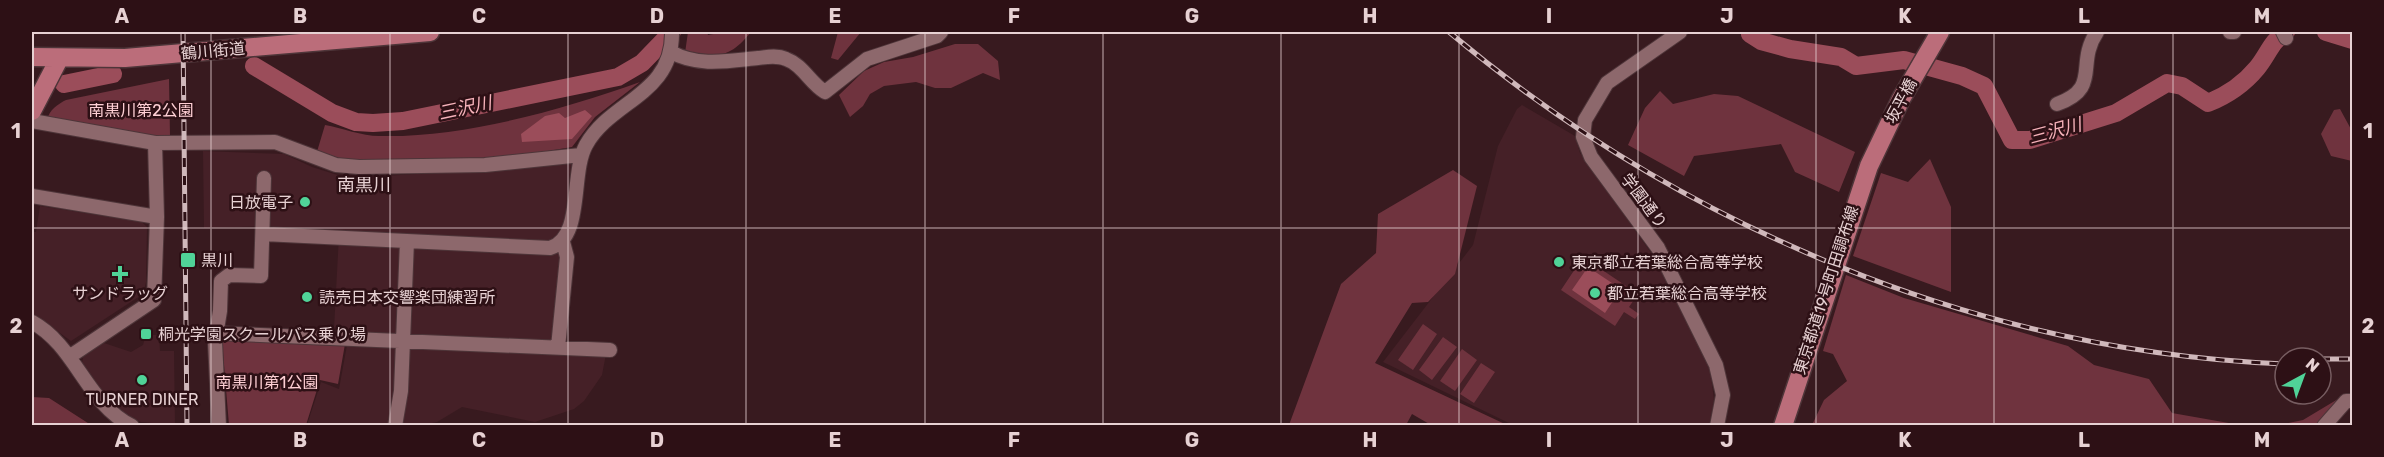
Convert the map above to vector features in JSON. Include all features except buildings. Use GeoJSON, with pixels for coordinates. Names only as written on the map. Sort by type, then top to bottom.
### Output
{"type":"FeatureCollection","features":[{"type":"Feature","properties":{"kind":"main road","name":"鶴川街道"},"geometry":{"type":"LineString","coordinates":[[32,57],[125,58],[265,39],[425,32]]}},
{"type":"Feature","properties":{"kind":"main road","name":"坂平橋"},"geometry":{"type":"LineString","coordinates":[[1873,156],[1936,39]]}},
{"type":"Feature","properties":{"kind":"main road"},"geometry":{"type":"LineString","coordinates":[[32,111],[59,59]]}},
{"type":"Feature","properties":{"kind":"main road","name":"東京都道19号町田調布線"},"geometry":{"type":"LineString","coordinates":[[1783,426],[1856,200],[1873,156]]}},
{"type":"Feature","properties":{"kind":"street"},"geometry":{"type":"LineString","coordinates":[[263,234],[550,248],[563,243],[571,228],[577,170],[581,155],[602,125],[655,82],[671,50],[672,32]]}},
{"type":"Feature","properties":{"kind":"street"},"geometry":{"type":"LineString","coordinates":[[671,50],[685,60],[699,62],[773,57],[787,59],[804,70],[825,92],[867,59],[938,36],[941,32]]}},
{"type":"Feature","properties":{"kind":"street","name":"学園通り"},"geometry":{"type":"LineString","coordinates":[[1680,32],[1607,83],[1586,120],[1583,137],[1591,157],[1658,248],[1716,365],[1723,395],[1717,426]]}},
{"type":"Feature","properties":{"kind":"street"},"geometry":{"type":"LineString","coordinates":[[2057,104],[2074,98],[2082,88],[2087,48],[2097,32]]}},
{"type":"Feature","properties":{"kind":"street"},"geometry":{"type":"LineString","coordinates":[[32,121],[154,143],[275,142],[336,165],[359,167],[484,165],[581,155]]}},
{"type":"Feature","properties":{"kind":"street"},"geometry":{"type":"LineString","coordinates":[[69,357],[154,300],[157,217],[154,143]]}},
{"type":"Feature","properties":{"kind":"street"},"geometry":{"type":"LineString","coordinates":[[219,426],[215,333],[220,310],[221,281],[229,275],[261,276],[264,178]]}},
{"type":"Feature","properties":{"kind":"street"},"geometry":{"type":"LineString","coordinates":[[32,196],[157,217]]}},
{"type":"Feature","properties":{"kind":"street"},"geometry":{"type":"LineString","coordinates":[[395,426],[401,391],[407,241]]}},
{"type":"Feature","properties":{"kind":"street"},"geometry":{"type":"LineString","coordinates":[[558,347],[567,258],[563,243]]}},
{"type":"Feature","properties":{"kind":"street"},"geometry":{"type":"LineString","coordinates":[[32,322],[54,338],[104,406],[132,426]]}},
{"type":"Feature","properties":{"kind":"street"},"geometry":{"type":"LineString","coordinates":[[215,333],[403,339],[610,350]]}},
{"type":"Feature","properties":{"kind":"street"},"geometry":{"type":"LineString","coordinates":[[2324,426],[2346,400],[2352,401]]}},
{"type":"Feature","properties":{"kind":"shaded area","name":"東京都立若葉総合高等学校"},"geometry":{"type":"Polygon","coordinates":[[[1522,105],[1575,136],[1580,153],[1669,278],[1710,368],[1714,400],[1709,426],[1513,425],[1383,362],[1473,245],[1498,146],[1517,109],[1522,105]]]}},
{"type":"Feature","properties":{"kind":"shaded area"},"geometry":{"type":"Polygon","coordinates":[[[585,110],[592,116],[572,139],[522,142],[521,134],[545,116],[559,113],[565,118],[585,110]]]}},
{"type":"Feature","properties":{"kind":"shaded area"},"geometry":{"type":"Polygon","coordinates":[[[203,151],[284,154],[312,167],[347,178],[505,169],[568,160],[571,164],[551,351],[606,354],[602,375],[584,401],[574,409],[535,422],[462,407],[437,422],[422,425],[307,425],[321,382],[339,389],[349,334],[338,333],[334,329],[339,235],[269,226],[204,228],[203,151]]]}},
{"type":"Feature","properties":{"kind":"shaded area"},"geometry":{"type":"Polygon","coordinates":[[[40,206],[142,222],[147,227],[146,282],[143,294],[71,341],[32,313],[32,232],[36,232],[40,206]]]}},
{"type":"Feature","properties":{"kind":"shaded area"},"geometry":{"type":"Polygon","coordinates":[[[1588,267],[1621,289],[1605,313],[1572,290],[1588,267]]]}},
{"type":"Feature","properties":{"kind":"shaded area"},"geometry":{"type":"Polygon","coordinates":[[[146,335],[159,335],[160,351],[174,351],[175,425],[141,422],[121,412],[104,396],[82,364],[83,357],[104,343],[131,352],[143,345],[146,335]]]}},
{"type":"Feature","properties":{"kind":"green space"},"geometry":{"type":"Polygon","coordinates":[[[688,32],[707,32],[708,35],[724,32],[751,32],[729,52],[706,55],[685,53],[688,32]]]}},
{"type":"Feature","properties":{"kind":"green space"},"geometry":{"type":"Polygon","coordinates":[[[838,32],[861,32],[838,60],[831,58],[838,32]]]}},
{"type":"Feature","properties":{"kind":"green space"},"geometry":{"type":"Polygon","coordinates":[[[955,44],[978,44],[998,61],[1000,80],[983,73],[951,88],[935,88],[916,82],[884,86],[870,94],[863,106],[850,117],[839,95],[864,71],[884,62],[913,57],[955,44]]]}},
{"type":"Feature","properties":{"kind":"green space","name":"南黒川第2公園"},"geometry":{"type":"Polygon","coordinates":[[[169,79],[170,136],[156,137],[47,120],[52,110],[66,100],[169,79]]]}},
{"type":"Feature","properties":{"kind":"green space"},"geometry":{"type":"Polygon","coordinates":[[[640,82],[595,117],[572,147],[499,159],[362,161],[316,155],[325,125],[372,136],[445,132],[545,112],[640,82]]]}},
{"type":"Feature","properties":{"kind":"green space"},"geometry":{"type":"Polygon","coordinates":[[[1660,91],[1673,104],[1714,94],[1738,96],[1855,152],[1839,192],[1795,172],[1781,144],[1694,156],[1684,176],[1628,145],[1645,108],[1660,91]]]}},
{"type":"Feature","properties":{"kind":"green space"},"geometry":{"type":"Polygon","coordinates":[[[2340,109],[2352,131],[2352,161],[2331,156],[2321,134],[2334,110],[2340,109]]]}},
{"type":"Feature","properties":{"kind":"green space"},"geometry":{"type":"Polygon","coordinates":[[[1930,159],[1951,207],[1951,292],[1853,256],[1881,173],[1908,182],[1930,159]]]}},
{"type":"Feature","properties":{"kind":"green space"},"geometry":{"type":"Polygon","coordinates":[[[1453,170],[1477,186],[1455,274],[1428,302],[1412,303],[1375,363],[1507,425],[1431,425],[1412,414],[1406,425],[1289,425],[1341,284],[1376,253],[1378,214],[1453,170]]]}},
{"type":"Feature","properties":{"kind":"green space"},"geometry":{"type":"Polygon","coordinates":[[[1583,257],[1638,294],[1629,307],[1639,314],[1635,319],[1624,312],[1615,326],[1561,290],[1583,257]]]}},
{"type":"Feature","properties":{"kind":"green space"},"geometry":{"type":"Polygon","coordinates":[[[1846,275],[1904,298],[2068,346],[2094,365],[2149,379],[2172,413],[2240,425],[1812,425],[1824,400],[1847,381],[1833,354],[1823,351],[1846,275]]]}},
{"type":"Feature","properties":{"kind":"green space"},"geometry":{"type":"Polygon","coordinates":[[[1423,324],[1437,334],[1413,370],[1398,360],[1423,324]]]}},
{"type":"Feature","properties":{"kind":"green space","name":"南黒川第1公園"},"geometry":{"type":"Polygon","coordinates":[[[225,337],[345,344],[338,384],[320,380],[306,425],[229,425],[222,341],[225,337]]]}},
{"type":"Feature","properties":{"kind":"green space"},"geometry":{"type":"Polygon","coordinates":[[[1443,337],[1457,347],[1432,380],[1419,370],[1443,337]]]}},
{"type":"Feature","properties":{"kind":"green space"},"geometry":{"type":"Polygon","coordinates":[[[1462,349],[1477,360],[1455,391],[1440,381],[1462,349]]]}},
{"type":"Feature","properties":{"kind":"green space"},"geometry":{"type":"Polygon","coordinates":[[[1481,363],[1495,372],[1474,403],[1460,394],[1481,363]]]}},
{"type":"Feature","properties":{"kind":"green space"},"geometry":{"type":"Polygon","coordinates":[[[2343,396],[2315,425],[2273,426],[2303,420],[2326,406],[2333,406],[2333,402],[2343,396]]]}},
{"type":"Feature","properties":{"kind":"green space"},"geometry":{"type":"Polygon","coordinates":[[[32,397],[49,398],[91,425],[32,425],[32,397]]]}},
{"type":"Feature","properties":{"kind":"waterway","name":"三沢川"},"geometry":{"type":"LineString","coordinates":[[254,66],[332,113],[356,122],[403,121],[618,77],[642,63],[672,32]]}},
{"type":"Feature","properties":{"kind":"waterway","name":"三沢川"},"geometry":{"type":"LineString","coordinates":[[1751,32],[1750,34],[1761,41],[1790,49],[1841,57],[1856,66],[1904,60],[1962,76],[1984,86],[2012,140],[2030,140],[2116,113],[2167,83],[2182,86],[2208,103],[2229,93],[2246,80],[2270,48],[2286,32]]}},
{"type":"Feature","properties":{"kind":"waterway","name":"三沢川"},"geometry":{"type":"LineString","coordinates":[[2326,32],[2352,40]]}},
{"type":"Feature","properties":{"kind":"waterway","name":"三沢川"},"geometry":{"type":"LineString","coordinates":[[64,84],[113,74]]}},
{"type":"Feature","properties":{"kind":"railway"},"geometry":{"type":"LineString","coordinates":[[183,32],[187,426]]}},
{"type":"Feature","properties":{"kind":"railway"},"geometry":{"type":"LineString","coordinates":[[1449,32],[1539,102],[1635,164],[1735,220],[1840,267],[1947,305],[2058,334],[2171,354],[2273,363]]}},
{"type":"Feature","properties":{"kind":"railway"},"geometry":{"type":"LineString","coordinates":[[2333,359],[2352,359]]}},
{"type":"Feature","properties":{"kind":"place","name":"日放電子"},"geometry":{"type":"Point","coordinates":[305,202]}},
{"type":"Feature","properties":{"kind":"place","name":"黒川"},"geometry":{"type":"Point","coordinates":[188,260]}},
{"type":"Feature","properties":{"kind":"place","name":"東京都立若葉総合高等学校"},"geometry":{"type":"Point","coordinates":[1559,262]}},
{"type":"Feature","properties":{"kind":"place","name":"サンドラッグ"},"geometry":{"type":"Point","coordinates":[120,274]}},
{"type":"Feature","properties":{"kind":"place","name":"都立若葉総合高等学校"},"geometry":{"type":"Point","coordinates":[1595,293]}},
{"type":"Feature","properties":{"kind":"place","name":"読売日本交響楽団練習所"},"geometry":{"type":"Point","coordinates":[307,297]}},
{"type":"Feature","properties":{"kind":"place","name":"桐光学園スクールバス乗り場"},"geometry":{"type":"Point","coordinates":[146,334]}},
{"type":"Feature","properties":{"kind":"place","name":"TURNER DINER"},"geometry":{"type":"Point","coordinates":[142,380]}},
{"type":"Feature","properties":{"kind":"district","name":"南黒川"},"geometry":{"type":"Point","coordinates":[364,185]}}]}
